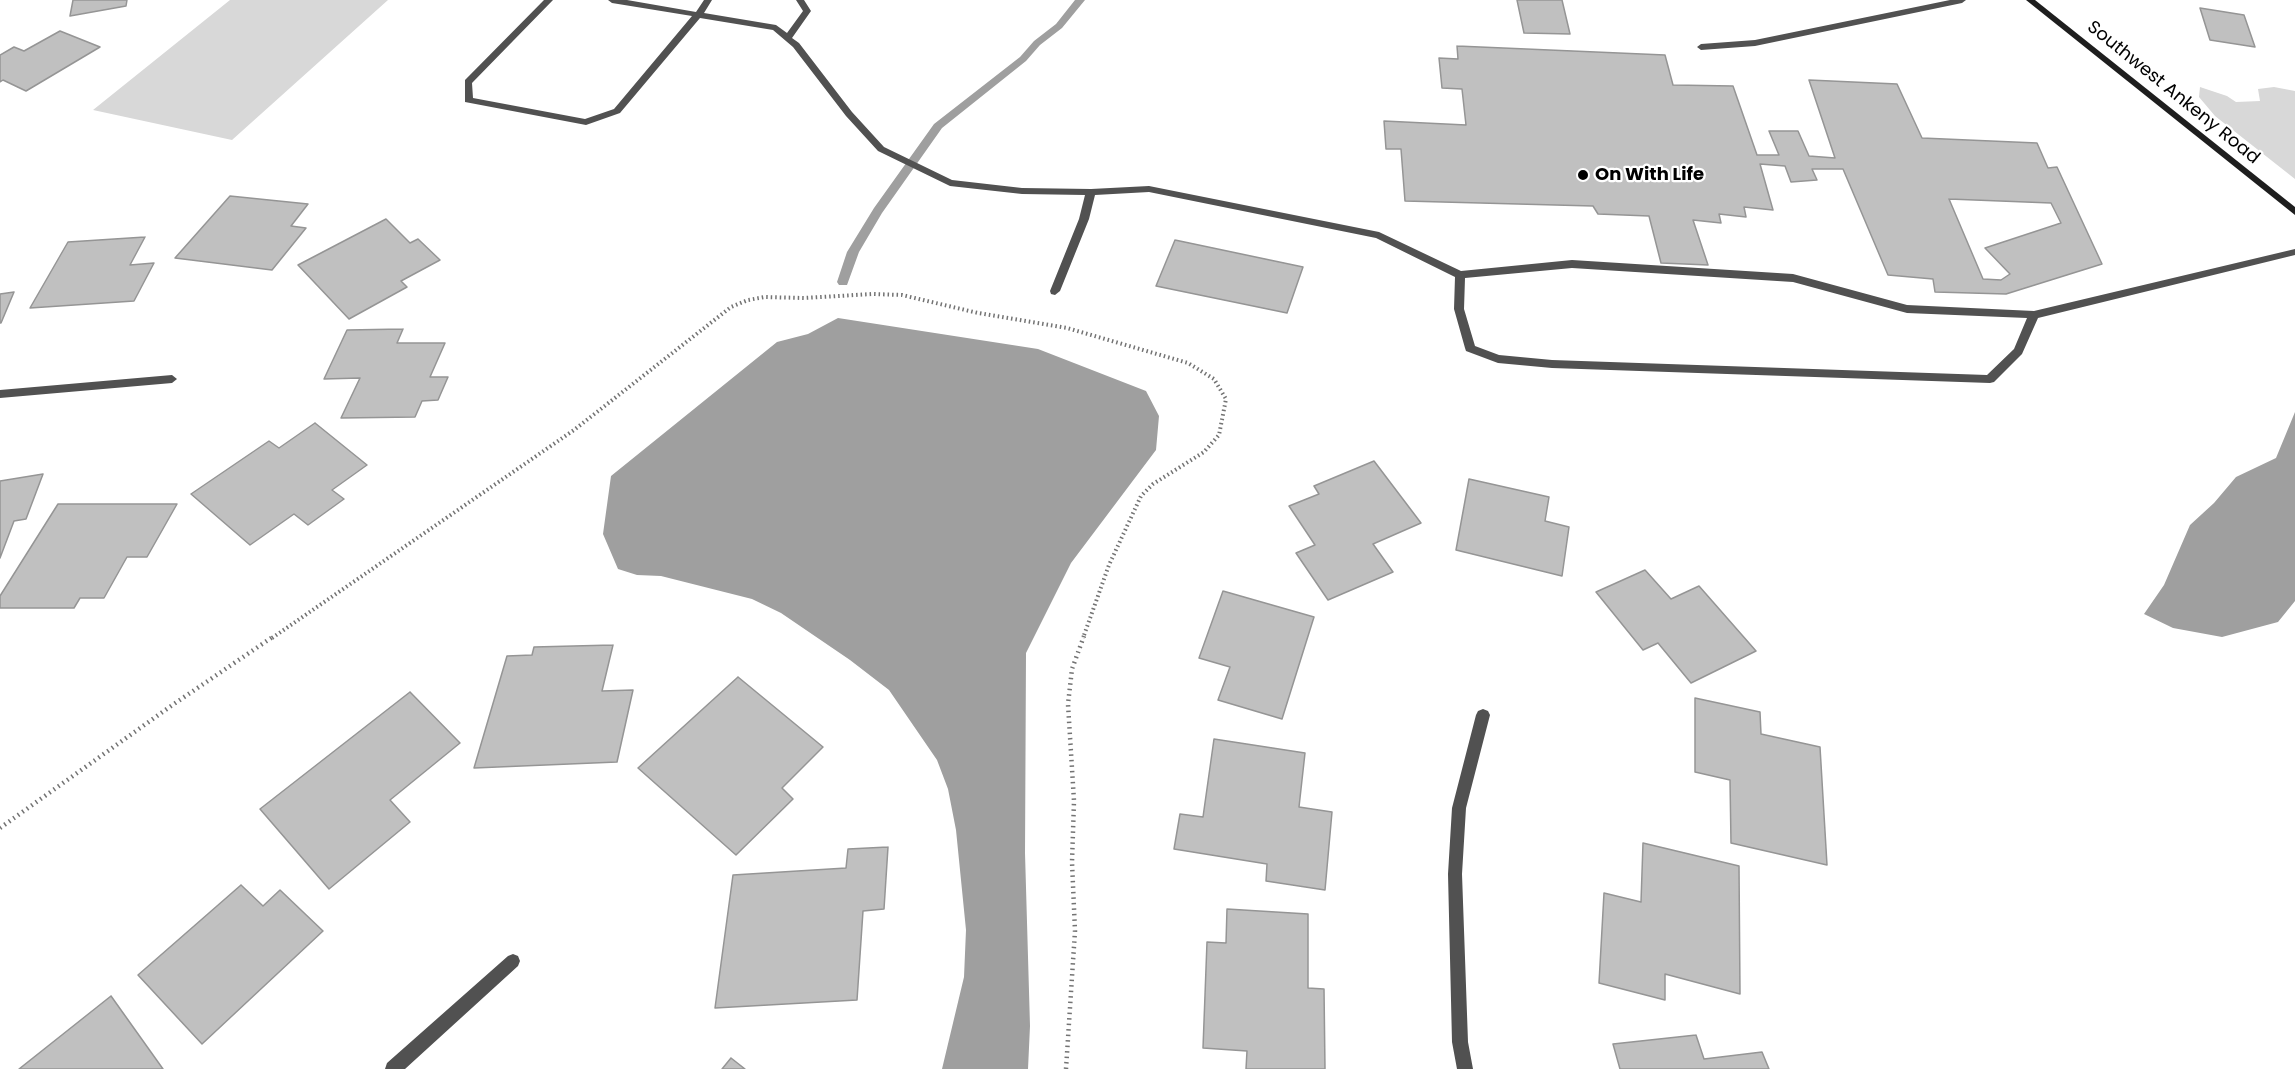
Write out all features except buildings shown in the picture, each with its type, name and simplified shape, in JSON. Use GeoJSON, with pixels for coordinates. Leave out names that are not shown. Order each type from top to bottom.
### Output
{"type":"FeatureCollection","features":[{"type":"Feature","properties":{"kind":"street"},"geometry":{"type":"LineString","coordinates":[[549,0],[468,82],[468,100],[586,122],[616,111],[698,15],[708,0]]}},
{"type":"Feature","properties":{"kind":"street"},"geometry":{"type":"LineString","coordinates":[[612,0],[776,28],[796,45],[849,114],[881,149],[950,183],[1022,191],[1091,192],[1149,189],[1378,235],[1461,275],[1572,264],[1793,278],[1907,309],[2034,315],[2295,252]]}},
{"type":"Feature","properties":{"kind":"street"},"geometry":{"type":"LineString","coordinates":[[787,39],[807,11],[800,0]]}},
{"type":"Feature","properties":{"kind":"street"},"geometry":{"type":"LineString","coordinates":[[1701,47],[1755,44],[1962,0]]}},
{"type":"Feature","properties":{"kind":"street","name":"Southwest Ankeny Road"},"geometry":{"type":"LineString","coordinates":[[2030,0],[2295,212]]}},
{"type":"Feature","properties":{"kind":"street"},"geometry":{"type":"LineString","coordinates":[[1055,291],[1084,219],[1091,192]]}},
{"type":"Feature","properties":{"kind":"street"},"geometry":{"type":"LineString","coordinates":[[1461,275],[1459,309],[1470,348],[1498,359],[1552,364],[1990,379],[2018,351],[2034,315]]}},
{"type":"Feature","properties":{"kind":"street"},"geometry":{"type":"LineString","coordinates":[[0,394],[172,379]]}},
{"type":"Feature","properties":{"kind":"street"},"geometry":{"type":"LineString","coordinates":[[1465,1069],[1458,1019],[1455,874],[1459,808],[1483,715]]}},
{"type":"Feature","properties":{"kind":"street"},"geometry":{"type":"LineString","coordinates":[[393,1069],[513,961]]}},
{"type":"Feature","properties":{"kind":"path"},"geometry":{"type":"LineString","coordinates":[[0,828],[171,706],[425,534],[574,429],[731,307],[748,300],[765,297],[902,295],[978,313],[1067,328],[1188,363],[1214,379],[1226,399],[1219,435],[1204,452],[1153,483],[1141,495],[1109,565],[1072,669],[1068,704],[1074,801],[1072,862],[1075,931],[1066,1069]]}},
{"type":"Feature","properties":{"kind":"shaded area"},"geometry":{"type":"Polygon","coordinates":[[[230,0],[388,0],[232,140],[93,110],[230,0]]]}},
{"type":"Feature","properties":{"kind":"shaded area"},"geometry":{"type":"Polygon","coordinates":[[[2200,87],[2227,96],[2236,102],[2260,101],[2258,89],[2274,87],[2295,91],[2295,179],[2215,116],[2199,97],[2200,87]]]}},
{"type":"Feature","properties":{"kind":"shaded area"},"geometry":{"type":"Polygon","coordinates":[[[838,318],[1038,349],[1146,391],[1159,416],[1156,450],[1071,563],[1026,653],[1025,853],[1030,1026],[1028,1069],[942,1069],[964,977],[966,930],[956,830],[948,789],[937,760],[889,690],[781,613],[752,599],[661,576],[637,575],[618,569],[603,534],[611,476],[777,342],[808,334],[838,318]]]}},
{"type":"Feature","properties":{"kind":"shaded area"},"geometry":{"type":"Polygon","coordinates":[[[2295,412],[2295,601],[2278,622],[2222,637],[2173,628],[2144,614],[2164,585],[2190,525],[2214,503],[2236,477],[2276,458],[2295,412]]]}},
{"type":"Feature","properties":{"kind":"waterway"},"geometry":{"type":"LineString","coordinates":[[843,282],[853,252],[878,211],[938,126],[1023,59],[1037,43],[1059,26],[1080,0]]}},
{"type":"Feature","properties":{"kind":"waterway"},"geometry":{"type":"LineString","coordinates":[[838,318],[839,311]]}},
{"type":"Feature","properties":{"kind":"place","name":"On With Life"},"geometry":{"type":"Point","coordinates":[1583,175]}}]}
